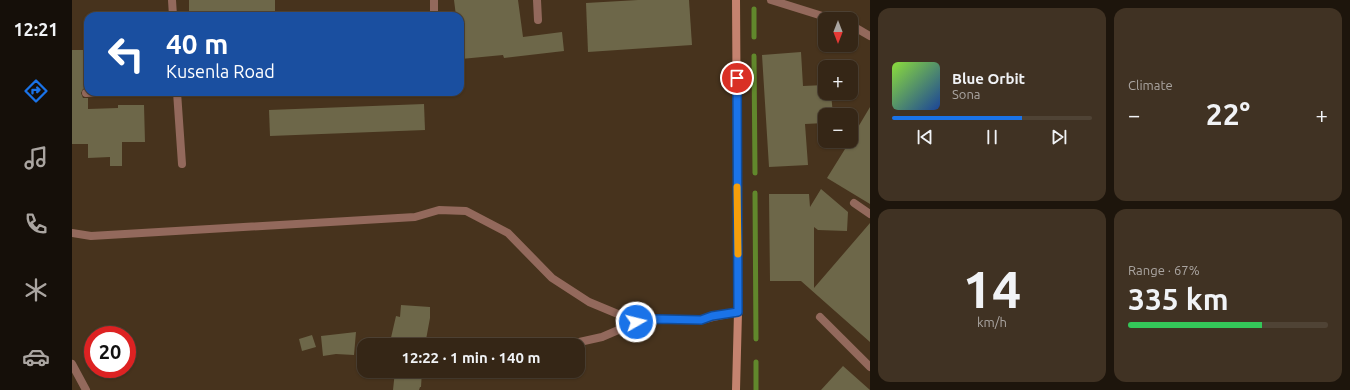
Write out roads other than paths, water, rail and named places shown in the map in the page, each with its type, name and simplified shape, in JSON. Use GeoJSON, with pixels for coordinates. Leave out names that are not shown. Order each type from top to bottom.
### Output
{"type":"FeatureCollection","features":[{"type":"Feature","properties":{"kind":"main road"},"geometry":{"type":"LineString","coordinates":[[736,0],[738,312],[736,390]]}},
{"type":"Feature","properties":{"kind":"street"},"geometry":{"type":"LineString","coordinates":[[172,0],[173,12]]}},
{"type":"Feature","properties":{"kind":"street"},"geometry":{"type":"LineString","coordinates":[[434,0],[434,12]]}},
{"type":"Feature","properties":{"kind":"street"},"geometry":{"type":"LineString","coordinates":[[537,0],[538,20]]}},
{"type":"Feature","properties":{"kind":"street"},"geometry":{"type":"LineString","coordinates":[[771,0],[818,15]]}},
{"type":"Feature","properties":{"kind":"street"},"geometry":{"type":"LineString","coordinates":[[858,29],[870,36]]}},
{"type":"Feature","properties":{"kind":"street"},"geometry":{"type":"LineString","coordinates":[[177,96],[182,164]]}},
{"type":"Feature","properties":{"kind":"street"},"geometry":{"type":"LineString","coordinates":[[854,203],[870,214]]}},
{"type":"Feature","properties":{"kind":"street"},"geometry":{"type":"LineString","coordinates":[[72,233],[99,236],[415,217],[439,210],[466,211],[508,233],[552,278],[589,302],[636,322]]}},
{"type":"Feature","properties":{"kind":"street"},"geometry":{"type":"LineString","coordinates":[[585,341],[602,337],[636,322],[657,319],[701,320],[712,316],[738,312]]}},
{"type":"Feature","properties":{"kind":"street"},"geometry":{"type":"LineString","coordinates":[[820,316],[870,367]]}},
{"type":"Feature","properties":{"kind":"street"},"geometry":{"type":"LineString","coordinates":[[72,364],[86,390]]}},
{"type":"Feature","properties":{"kind":"waterway"},"geometry":{"type":"LineString","coordinates":[[754,9],[754,37]]}},
{"type":"Feature","properties":{"kind":"waterway"},"geometry":{"type":"LineString","coordinates":[[754,56],[755,173]]}},
{"type":"Feature","properties":{"kind":"waterway"},"geometry":{"type":"LineString","coordinates":[[755,193],[756,339]]}},
{"type":"Feature","properties":{"kind":"waterway"},"geometry":{"type":"LineString","coordinates":[[756,362],[756,390]]}}]}
